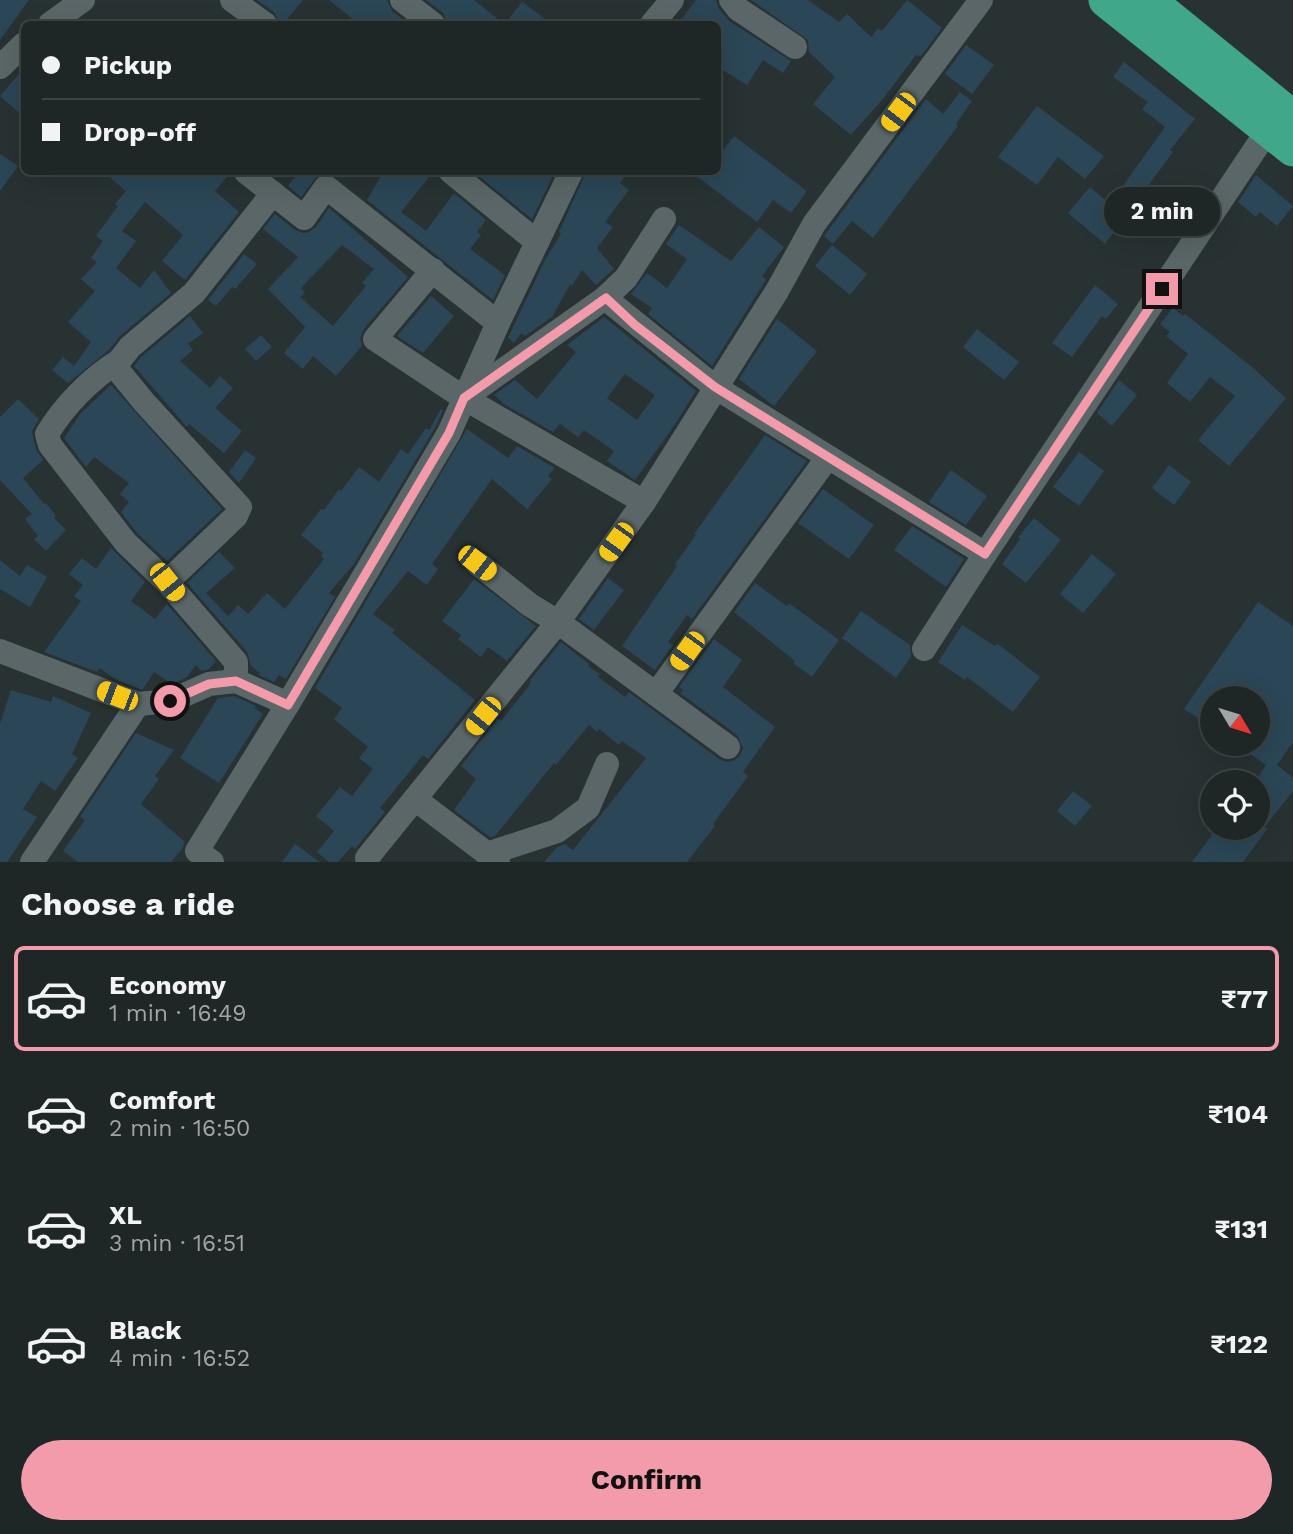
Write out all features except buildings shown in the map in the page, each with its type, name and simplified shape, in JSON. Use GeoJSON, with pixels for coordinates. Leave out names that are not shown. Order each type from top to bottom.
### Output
{"type":"FeatureCollection","features":[{"type":"Feature","properties":{"kind":"highway"},"geometry":{"type":"LineString","coordinates":[[1106,0],[1285,132]]}},
{"type":"Feature","properties":{"kind":"highway"},"geometry":{"type":"LineString","coordinates":[[1148,0],[1285,132]]}},
{"type":"Feature","properties":{"kind":"street"},"geometry":{"type":"LineString","coordinates":[[58,21],[83,0]]}},
{"type":"Feature","properties":{"kind":"street"},"geometry":{"type":"LineString","coordinates":[[232,0],[261,21]]}},
{"type":"Feature","properties":{"kind":"street"},"geometry":{"type":"LineString","coordinates":[[402,0],[429,21]]}},
{"type":"Feature","properties":{"kind":"street"},"geometry":{"type":"LineString","coordinates":[[654,21],[672,0]]}},
{"type":"Feature","properties":{"kind":"street"},"geometry":{"type":"LineString","coordinates":[[731,0],[738,9],[795,47]]}},
{"type":"Feature","properties":{"kind":"street"},"geometry":{"type":"LineString","coordinates":[[367,858],[558,622],[645,502],[777,292],[814,224],[981,0]]}},
{"type":"Feature","properties":{"kind":"street"},"geometry":{"type":"LineString","coordinates":[[0,67],[21,47]]}},
{"type":"Feature","properties":{"kind":"street"},"geometry":{"type":"LineString","coordinates":[[924,649],[985,554],[1285,132]]}},
{"type":"Feature","properties":{"kind":"street"},"geometry":{"type":"LineString","coordinates":[[455,175],[537,243]]}},
{"type":"Feature","properties":{"kind":"street"},"geometry":{"type":"LineString","coordinates":[[199,858],[449,433],[569,175]]}},
{"type":"Feature","properties":{"kind":"street"},"geometry":{"type":"LineString","coordinates":[[236,681],[236,662],[167,582],[126,543],[50,445],[47,433],[54,422],[94,380],[194,293],[262,180],[304,218],[326,187],[498,323]]}},
{"type":"Feature","properties":{"kind":"street"},"geometry":{"type":"LineString","coordinates":[[464,398],[606,298],[626,278],[664,219]]}},
{"type":"Feature","properties":{"kind":"street"},"geometry":{"type":"LineString","coordinates":[[433,270],[375,339],[464,398],[645,502]]}},
{"type":"Feature","properties":{"kind":"street"},"geometry":{"type":"LineString","coordinates":[[606,298],[635,325],[715,387],[985,554]]}},
{"type":"Feature","properties":{"kind":"street"},"geometry":{"type":"LineString","coordinates":[[119,361],[117,369],[137,394],[240,507],[236,516],[167,582]]}},
{"type":"Feature","properties":{"kind":"street"},"geometry":{"type":"LineString","coordinates":[[656,694],[828,457]]}},
{"type":"Feature","properties":{"kind":"street"},"geometry":{"type":"LineString","coordinates":[[477,563],[530,605],[558,622],[728,747]]}},
{"type":"Feature","properties":{"kind":"street"},"geometry":{"type":"LineString","coordinates":[[0,651],[138,704],[170,701],[209,684],[236,681],[288,705]]}},
{"type":"Feature","properties":{"kind":"street"},"geometry":{"type":"LineString","coordinates":[[32,862],[138,704]]}},
{"type":"Feature","properties":{"kind":"street"},"geometry":{"type":"LineString","coordinates":[[415,799],[492,858],[557,831],[588,808],[607,764]]}},
{"type":"Feature","properties":{"kind":"route"},"geometry":{"type":"LineString","coordinates":[[170,701],[209,684],[236,681],[288,705],[449,433],[464,398],[606,298],[635,325],[715,387],[985,554],[1162,289]]}}]}
